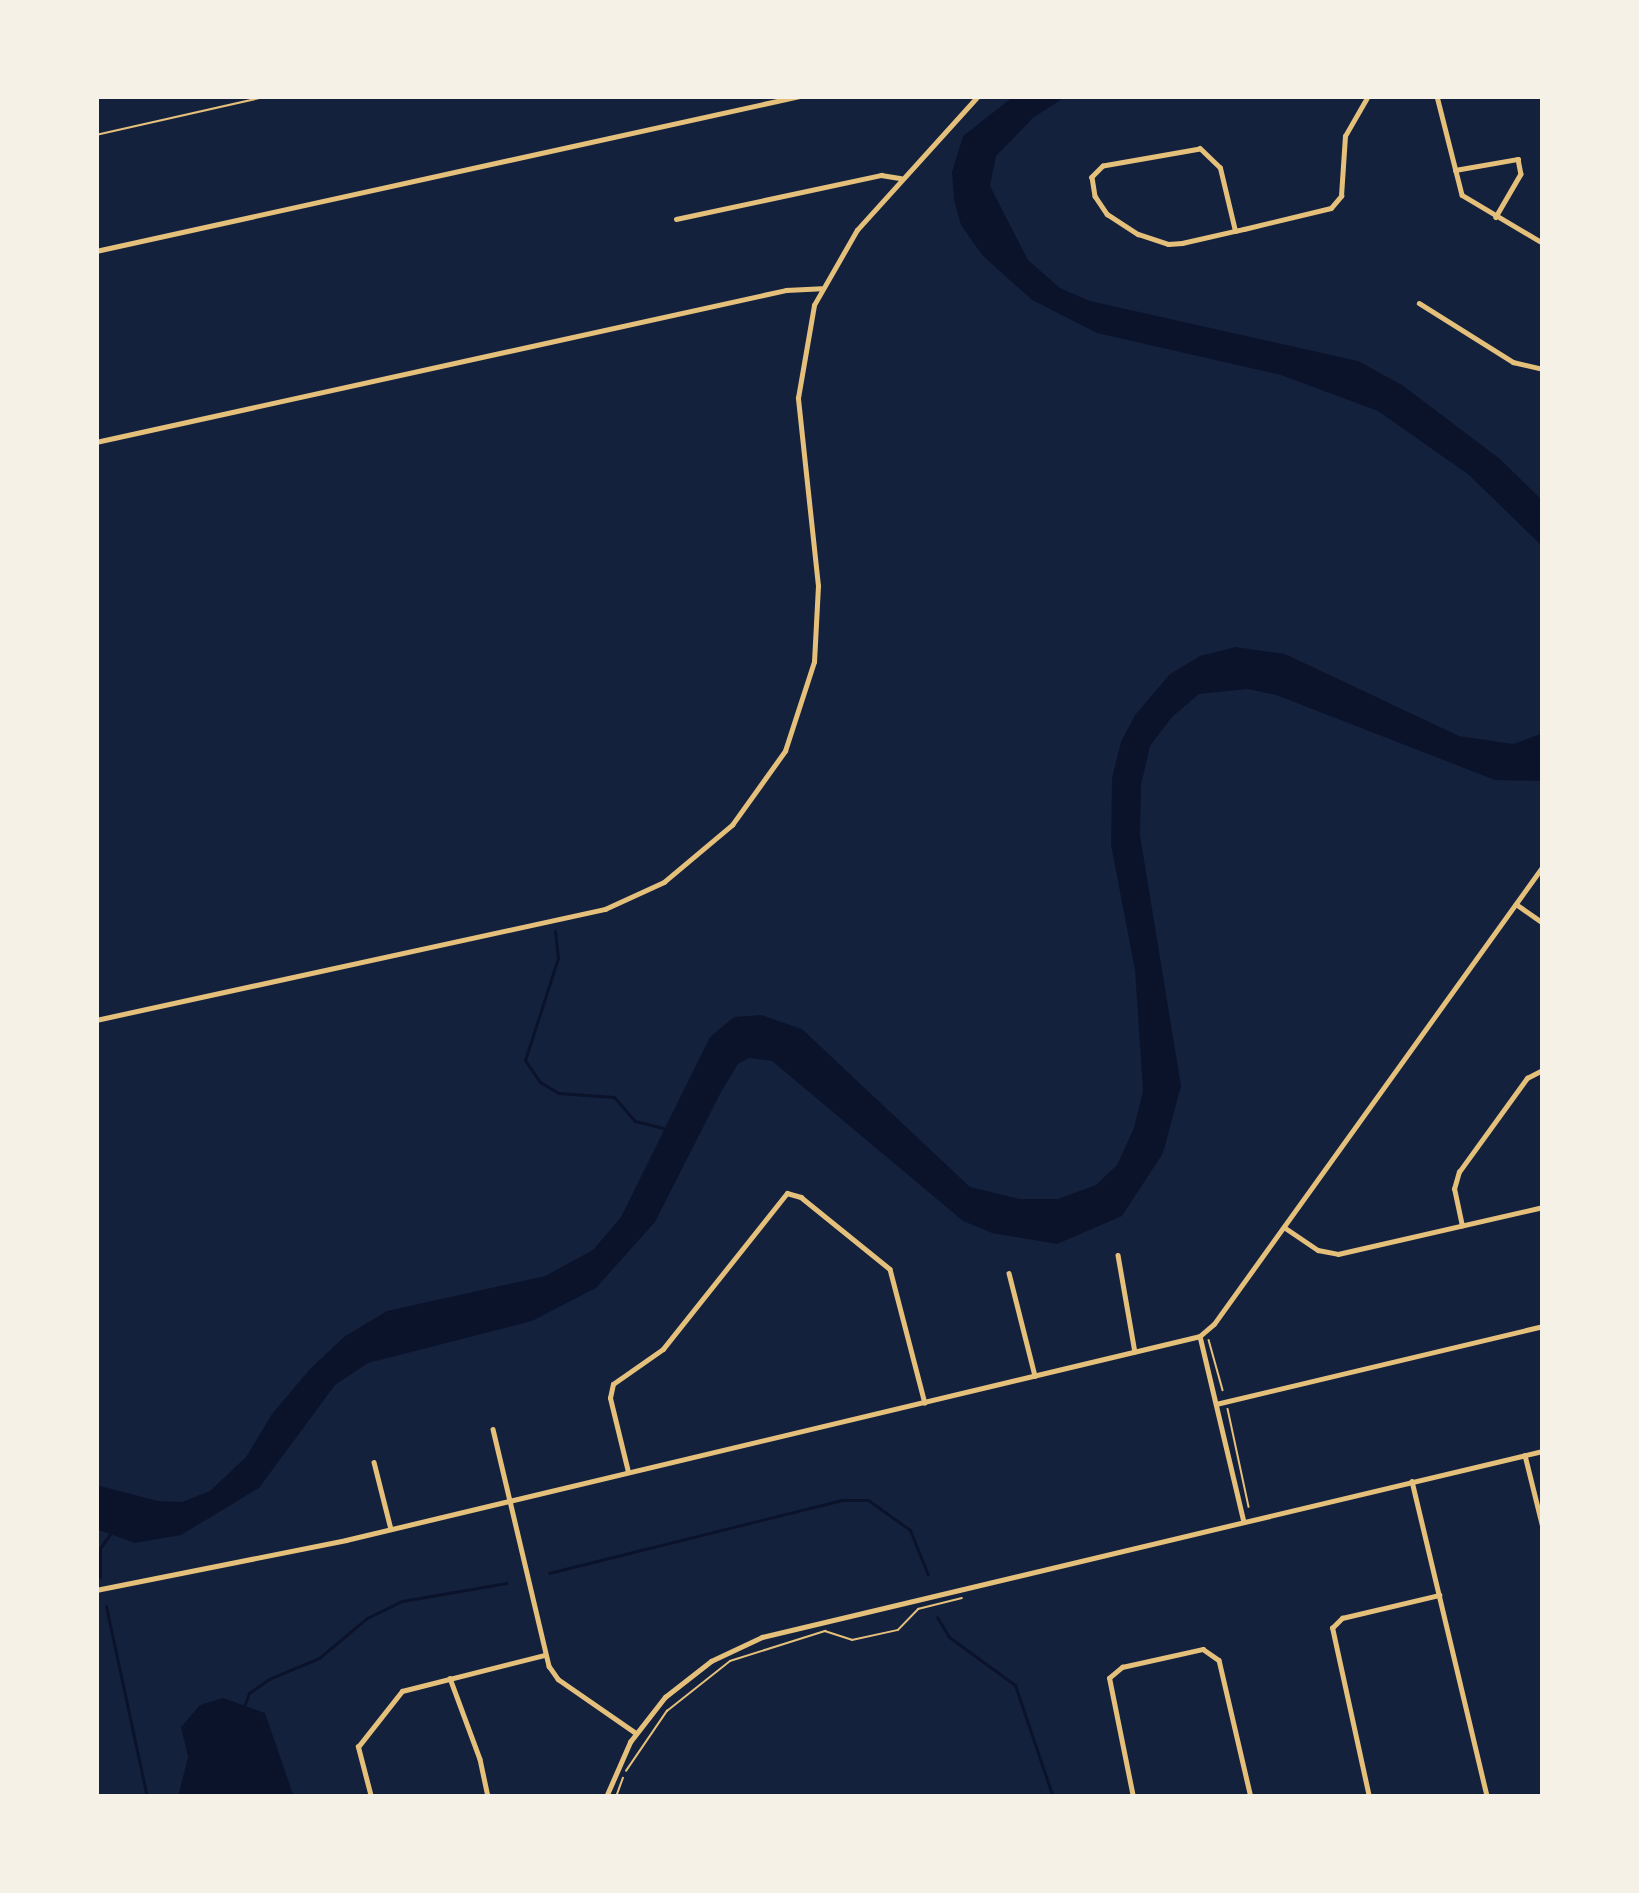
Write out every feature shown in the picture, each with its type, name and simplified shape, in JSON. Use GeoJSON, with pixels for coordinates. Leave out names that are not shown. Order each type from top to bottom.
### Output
{"type":"FeatureCollection","features":[{"type":"Feature","properties":{"kind":"street"},"geometry":{"type":"LineString","coordinates":[[96,251],[800,96]]}},
{"type":"Feature","properties":{"kind":"street"},"geometry":{"type":"LineString","coordinates":[[96,1020],[605,909],[664,882],[725,832],[777,766],[796,728],[813,669],[818,586],[798,398],[806,337],[821,288],[850,240],[978,96]]}},
{"type":"Feature","properties":{"kind":"street"},"geometry":{"type":"LineString","coordinates":[[1235,231],[1220,168],[1200,149],[1103,166],[1092,177],[1104,211],[1150,239],[1182,243],[1235,231],[1330,208],[1342,191],[1345,136],[1368,96]]}},
{"type":"Feature","properties":{"kind":"street"},"geometry":{"type":"LineString","coordinates":[[1437,96],[1462,195],[1543,243]]}},
{"type":"Feature","properties":{"kind":"street"},"geometry":{"type":"LineString","coordinates":[[1455,170],[1508,158],[1520,162],[1519,178],[1496,217]]}},
{"type":"Feature","properties":{"kind":"street"},"geometry":{"type":"LineString","coordinates":[[676,219],[884,174],[901,178]]}},
{"type":"Feature","properties":{"kind":"street"},"geometry":{"type":"LineString","coordinates":[[96,442],[778,292],[821,288]]}},
{"type":"Feature","properties":{"kind":"street"},"geometry":{"type":"LineString","coordinates":[[1420,303],[1513,362],[1543,369]]}},
{"type":"Feature","properties":{"kind":"street"},"geometry":{"type":"LineString","coordinates":[[96,1590],[391,1529],[1200,1336],[1543,866]]}},
{"type":"Feature","properties":{"kind":"street"},"geometry":{"type":"LineString","coordinates":[[1516,904],[1543,923]]}},
{"type":"Feature","properties":{"kind":"street"},"geometry":{"type":"LineString","coordinates":[[1462,1226],[1455,1193],[1457,1176],[1527,1078],[1543,1070]]}},
{"type":"Feature","properties":{"kind":"street"},"geometry":{"type":"LineString","coordinates":[[628,1472],[611,1402],[613,1384],[660,1352],[787,1193],[799,1196],[890,1269],[925,1403]]}},
{"type":"Feature","properties":{"kind":"street"},"geometry":{"type":"LineString","coordinates":[[1284,1227],[1332,1255],[1543,1207]]}},
{"type":"Feature","properties":{"kind":"street"},"geometry":{"type":"LineString","coordinates":[[1118,1255],[1135,1352]]}},
{"type":"Feature","properties":{"kind":"street"},"geometry":{"type":"LineString","coordinates":[[1010,1273],[1035,1376]]}},
{"type":"Feature","properties":{"kind":"street"},"geometry":{"type":"LineString","coordinates":[[1216,1404],[1543,1326]]}},
{"type":"Feature","properties":{"kind":"street"},"geometry":{"type":"LineString","coordinates":[[1200,1336],[1244,1522]]}},
{"type":"Feature","properties":{"kind":"street"},"geometry":{"type":"LineString","coordinates":[[493,1429],[545,1654],[558,1678],[636,1733]]}},
{"type":"Feature","properties":{"kind":"street"},"geometry":{"type":"LineString","coordinates":[[606,1797],[636,1733],[686,1678],[762,1636],[1543,1451]]}},
{"type":"Feature","properties":{"kind":"street"},"geometry":{"type":"LineString","coordinates":[[1526,1455],[1543,1528]]}},
{"type":"Feature","properties":{"kind":"street"},"geometry":{"type":"LineString","coordinates":[[374,1462],[391,1529]]}},
{"type":"Feature","properties":{"kind":"street"},"geometry":{"type":"LineString","coordinates":[[1412,1481],[1487,1797]]}},
{"type":"Feature","properties":{"kind":"street"},"geometry":{"type":"LineString","coordinates":[[1369,1797],[1331,1628],[1342,1618],[1439,1595]]}},
{"type":"Feature","properties":{"kind":"street"},"geometry":{"type":"LineString","coordinates":[[1133,1797],[1109,1678],[1118,1668],[1202,1649],[1219,1660],[1251,1797]]}},
{"type":"Feature","properties":{"kind":"street"},"geometry":{"type":"LineString","coordinates":[[371,1797],[359,1762],[362,1738],[402,1691],[545,1654]]}},
{"type":"Feature","properties":{"kind":"street"},"geometry":{"type":"LineString","coordinates":[[450,1678],[480,1759],[488,1797]]}},
{"type":"Feature","properties":{"kind":"path"},"geometry":{"type":"LineString","coordinates":[[96,135],[269,96]]}},
{"type":"Feature","properties":{"kind":"path"},"geometry":{"type":"LineString","coordinates":[[1211,1342],[1224,1393]]}},
{"type":"Feature","properties":{"kind":"path"},"geometry":{"type":"LineString","coordinates":[[1228,1410],[1249,1508]]}},
{"type":"Feature","properties":{"kind":"path"},"geometry":{"type":"LineString","coordinates":[[616,1797],[644,1739],[687,1690],[753,1651],[825,1631],[854,1640],[898,1630],[918,1609],[964,1597]]}},
{"type":"Feature","properties":{"kind":"water"},"geometry":{"type":"Polygon","coordinates":[[[1014,96],[1067,96],[1034,117],[996,156],[990,186],[1028,260],[1060,288],[1090,301],[1358,361],[1402,385],[1500,459],[1543,501],[1543,547],[1469,475],[1378,411],[1281,375],[1097,333],[1032,300],[982,255],[961,225],[954,200],[952,172],[963,136],[1014,96]]]}},
{"type":"Feature","properties":{"kind":"water"},"geometry":{"type":"Polygon","coordinates":[[[1236,647],[1285,654],[1459,736],[1513,744],[1543,733],[1543,781],[1495,780],[1276,695],[1248,689],[1199,694],[1172,717],[1150,746],[1141,785],[1140,835],[1181,1086],[1163,1153],[1122,1216],[1057,1244],[992,1233],[963,1221],[772,1061],[749,1058],[738,1064],[721,1092],[655,1222],[596,1288],[532,1321],[368,1363],[335,1385],[259,1488],[181,1535],[135,1543],[96,1529],[96,1485],[158,1501],[182,1502],[210,1491],[246,1457],[272,1414],[310,1369],[344,1337],[387,1311],[545,1276],[593,1250],[621,1217],[710,1037],[734,1017],[761,1015],[802,1029],[970,1187],[1020,1199],[1058,1199],[1096,1185],[1117,1165],[1134,1128],[1143,1091],[1135,970],[1111,845],[1112,778],[1121,742],[1135,715],[1170,674],[1200,656],[1236,647]]]}},
{"type":"Feature","properties":{"kind":"water"},"geometry":{"type":"Polygon","coordinates":[[[223,1698],[265,1713],[294,1797],[178,1797],[188,1757],[181,1727],[200,1705],[223,1698]]]}},
{"type":"Feature","properties":{"kind":"waterway"},"geometry":{"type":"LineString","coordinates":[[555,931],[558,958],[525,1060],[540,1082],[558,1093],[614,1097],[635,1121],[663,1128]]}},
{"type":"Feature","properties":{"kind":"waterway"},"geometry":{"type":"LineString","coordinates":[[549,1573],[841,1500],[868,1500],[910,1530],[928,1575]]}},
{"type":"Feature","properties":{"kind":"waterway"},"geometry":{"type":"LineString","coordinates":[[100,1577],[100,1548],[110,1534]]}},
{"type":"Feature","properties":{"kind":"waterway"},"geometry":{"type":"LineString","coordinates":[[245,1704],[249,1693],[269,1679],[319,1658],[367,1618],[402,1601],[506,1583]]}},
{"type":"Feature","properties":{"kind":"waterway"},"geometry":{"type":"LineString","coordinates":[[106,1606],[147,1797]]}},
{"type":"Feature","properties":{"kind":"waterway"},"geometry":{"type":"LineString","coordinates":[[937,1617],[949,1637],[1015,1685],[1053,1797]]}}]}
